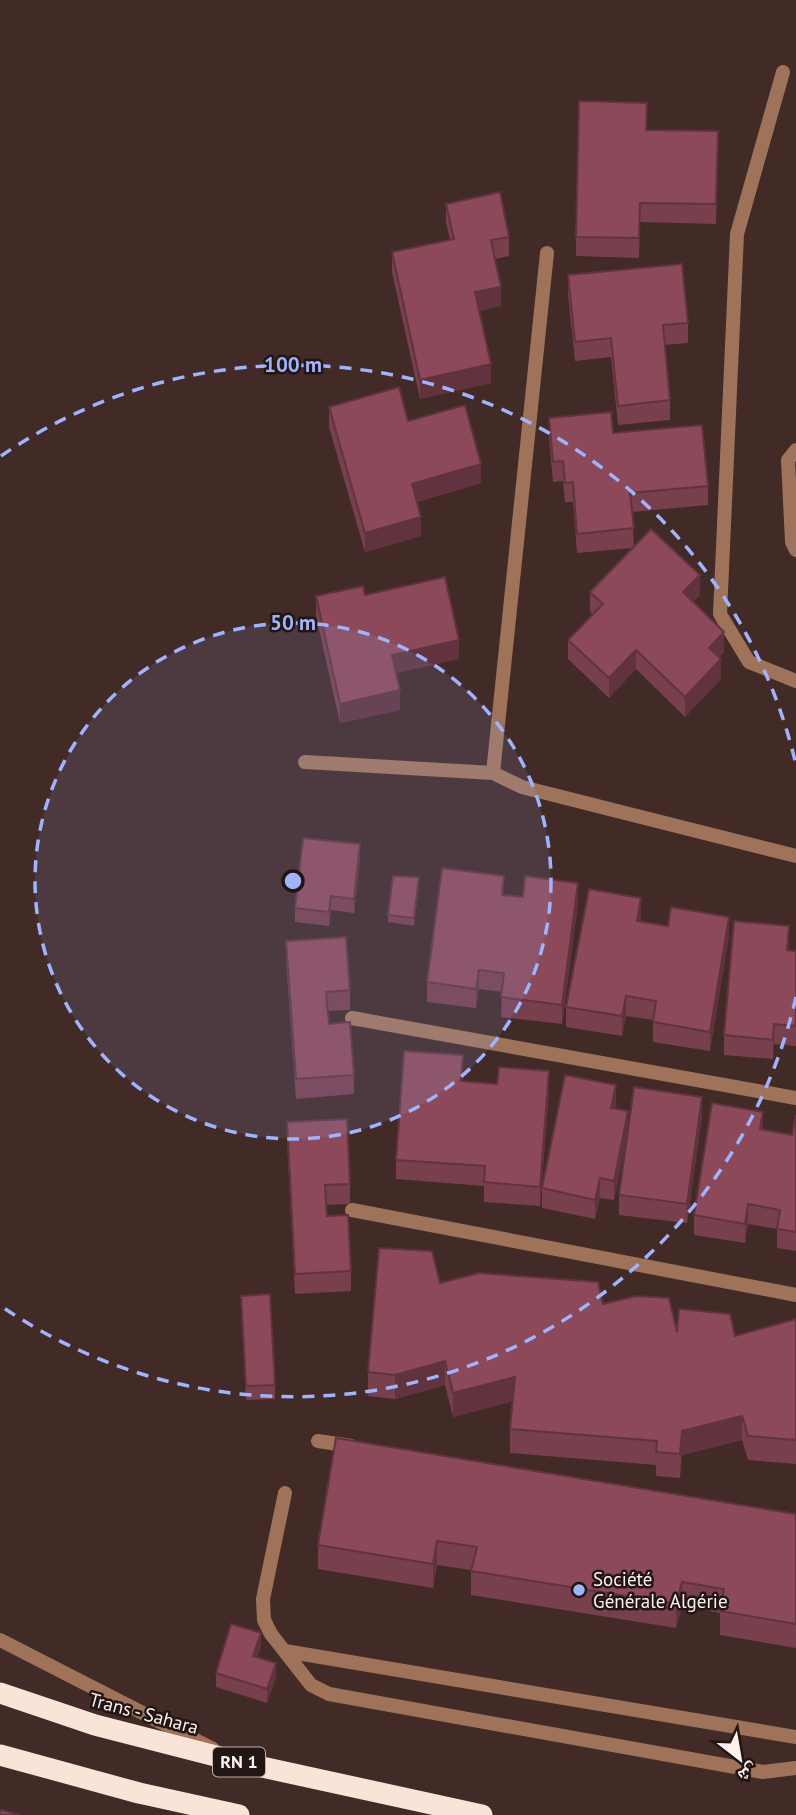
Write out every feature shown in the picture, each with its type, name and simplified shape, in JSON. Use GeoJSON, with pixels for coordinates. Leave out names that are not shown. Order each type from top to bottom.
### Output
{"type":"FeatureCollection","features":[{"type":"Feature","properties":{"kind":"highway","name":"Trans - Sahara"},"geometry":{"type":"LineString","coordinates":[[0,1693],[95,1725],[239,1762],[482,1815]]}},
{"type":"Feature","properties":{"kind":"highway"},"geometry":{"type":"LineString","coordinates":[[0,1755],[200,1810],[239,1815]]}},
{"type":"Feature","properties":{"kind":"street"},"geometry":{"type":"LineString","coordinates":[[783,72],[737,234],[720,614],[749,662],[796,681]]}},
{"type":"Feature","properties":{"kind":"street"},"geometry":{"type":"LineString","coordinates":[[493,773],[547,253]]}},
{"type":"Feature","properties":{"kind":"street"},"geometry":{"type":"LineString","coordinates":[[796,450],[788,460],[792,542],[796,550]]}},
{"type":"Feature","properties":{"kind":"street"},"geometry":{"type":"LineString","coordinates":[[305,762],[493,773],[522,787],[796,856]]}},
{"type":"Feature","properties":{"kind":"street"},"geometry":{"type":"LineString","coordinates":[[352,1018],[796,1098]]}},
{"type":"Feature","properties":{"kind":"street"},"geometry":{"type":"LineString","coordinates":[[352,1210],[796,1294]]}},
{"type":"Feature","properties":{"kind":"street"},"geometry":{"type":"LineString","coordinates":[[318,1441],[359,1448]]}},
{"type":"Feature","properties":{"kind":"street"},"geometry":{"type":"LineString","coordinates":[[285,1493],[264,1599],[264,1620],[271,1634],[311,1685],[329,1694],[763,1772],[796,1768]]}},
{"type":"Feature","properties":{"kind":"street"},"geometry":{"type":"LineString","coordinates":[[0,1640],[239,1762]]}},
{"type":"Feature","properties":{"kind":"street"},"geometry":{"type":"LineString","coordinates":[[285,1651],[796,1737]]}},
{"type":"Feature","properties":{"kind":"building"},"geometry":{"type":"Polygon","coordinates":[[[579,101],[647,103],[646,130],[718,131],[716,204],[640,203],[639,238],[576,237],[579,101]]]}},
{"type":"Feature","properties":{"kind":"building"},"geometry":{"type":"Polygon","coordinates":[[[500,192],[509,237],[491,240],[501,287],[475,292],[491,364],[420,380],[392,252],[454,239],[446,204],[500,192]]]}},
{"type":"Feature","properties":{"kind":"building"},"geometry":{"type":"Polygon","coordinates":[[[682,264],[688,323],[663,325],[670,400],[618,406],[611,338],[575,342],[568,275],[682,264]]]}},
{"type":"Feature","properties":{"kind":"building"},"geometry":{"type":"Polygon","coordinates":[[[399,387],[408,421],[465,405],[481,464],[412,484],[421,517],[365,533],[329,407],[399,387]]]}},
{"type":"Feature","properties":{"kind":"building"},"geometry":{"type":"Polygon","coordinates":[[[611,412],[613,433],[702,425],[708,486],[630,493],[634,528],[577,534],[573,482],[565,483],[563,461],[553,462],[549,418],[611,412]]]}},
{"type":"Feature","properties":{"kind":"building"},"geometry":{"type":"Polygon","coordinates":[[[651,529],[700,575],[683,592],[724,632],[709,648],[721,659],[685,697],[636,650],[609,678],[568,640],[603,604],[590,592],[651,529]]]}},
{"type":"Feature","properties":{"kind":"building"},"geometry":{"type":"Polygon","coordinates":[[[445,577],[459,640],[392,655],[400,690],[340,704],[316,596],[363,586],[365,595],[445,577]]]}},
{"type":"Feature","properties":{"kind":"building"},"geometry":{"type":"Polygon","coordinates":[[[303,838],[360,844],[354,899],[331,896],[329,912],[295,908],[303,838]]]}},
{"type":"Feature","properties":{"kind":"building"},"geometry":{"type":"Polygon","coordinates":[[[442,868],[504,876],[502,895],[523,897],[525,876],[578,883],[562,1005],[501,997],[504,973],[479,970],[476,989],[427,982],[442,868]]]}},
{"type":"Feature","properties":{"kind":"building"},"geometry":{"type":"Polygon","coordinates":[[[393,876],[419,877],[414,918],[388,915],[393,876]]]}},
{"type":"Feature","properties":{"kind":"building"},"geometry":{"type":"Polygon","coordinates":[[[589,889],[641,898],[637,921],[668,926],[671,907],[729,917],[710,1032],[653,1022],[656,1001],[626,996],[622,1016],[566,1007],[589,889]]]}},
{"type":"Feature","properties":{"kind":"building"},"geometry":{"type":"Polygon","coordinates":[[[734,921],[789,926],[787,950],[796,951],[796,1026],[774,1024],[773,1040],[724,1035],[734,921]]]}},
{"type":"Feature","properties":{"kind":"building"},"geometry":{"type":"Polygon","coordinates":[[[346,937],[350,990],[326,992],[329,1024],[350,1022],[354,1075],[296,1079],[286,941],[346,937]]]}},
{"type":"Feature","properties":{"kind":"building"},"geometry":{"type":"Polygon","coordinates":[[[404,1051],[463,1055],[461,1081],[497,1084],[499,1067],[549,1071],[540,1187],[484,1182],[485,1166],[396,1160],[404,1051]]]}},
{"type":"Feature","properties":{"kind":"building"},"geometry":{"type":"Polygon","coordinates":[[[565,1075],[616,1085],[611,1108],[628,1111],[614,1181],[600,1178],[595,1200],[542,1188],[565,1075]]]}},
{"type":"Feature","properties":{"kind":"building"},"geometry":{"type":"Polygon","coordinates":[[[634,1087],[702,1097],[687,1204],[619,1195],[634,1087]]]}},
{"type":"Feature","properties":{"kind":"building"},"geometry":{"type":"Polygon","coordinates":[[[712,1103],[763,1112],[760,1129],[792,1135],[796,1115],[796,1232],[777,1229],[780,1210],[748,1204],[745,1224],[694,1215],[712,1103]]]}},
{"type":"Feature","properties":{"kind":"building"},"geometry":{"type":"Polygon","coordinates":[[[347,1119],[350,1184],[325,1185],[327,1216],[348,1215],[351,1271],[295,1274],[287,1122],[347,1119]]]}},
{"type":"Feature","properties":{"kind":"building"},"geometry":{"type":"Polygon","coordinates":[[[379,1248],[432,1251],[440,1283],[479,1273],[598,1282],[603,1304],[636,1296],[669,1298],[677,1332],[679,1309],[730,1314],[735,1336],[796,1319],[796,1440],[748,1436],[742,1416],[682,1431],[680,1454],[656,1452],[657,1441],[510,1429],[515,1377],[453,1393],[445,1361],[395,1375],[368,1372],[379,1248]]]}},
{"type":"Feature","properties":{"kind":"building"},"geometry":{"type":"Polygon","coordinates":[[[270,1294],[275,1385],[246,1386],[241,1296],[270,1294]]]}},
{"type":"Feature","properties":{"kind":"building"},"geometry":{"type":"Polygon","coordinates":[[[336,1438],[796,1514],[796,1624],[720,1611],[724,1589],[682,1582],[676,1604],[471,1571],[477,1547],[437,1541],[433,1564],[318,1545],[336,1438]]]}},
{"type":"Feature","properties":{"kind":"building"},"geometry":{"type":"Polygon","coordinates":[[[231,1624],[261,1633],[253,1656],[276,1663],[267,1689],[216,1673],[231,1624]]]}},
{"type":"Feature","properties":{"kind":"building"},"geometry":{"type":"Polygon","coordinates":[[[0,1810],[20,1815],[0,1815],[0,1810]]]}},
{"type":"Feature","properties":{"kind":"place","name":"Société Générale Algérie"},"geometry":{"type":"Point","coordinates":[579,1590]}}]}
